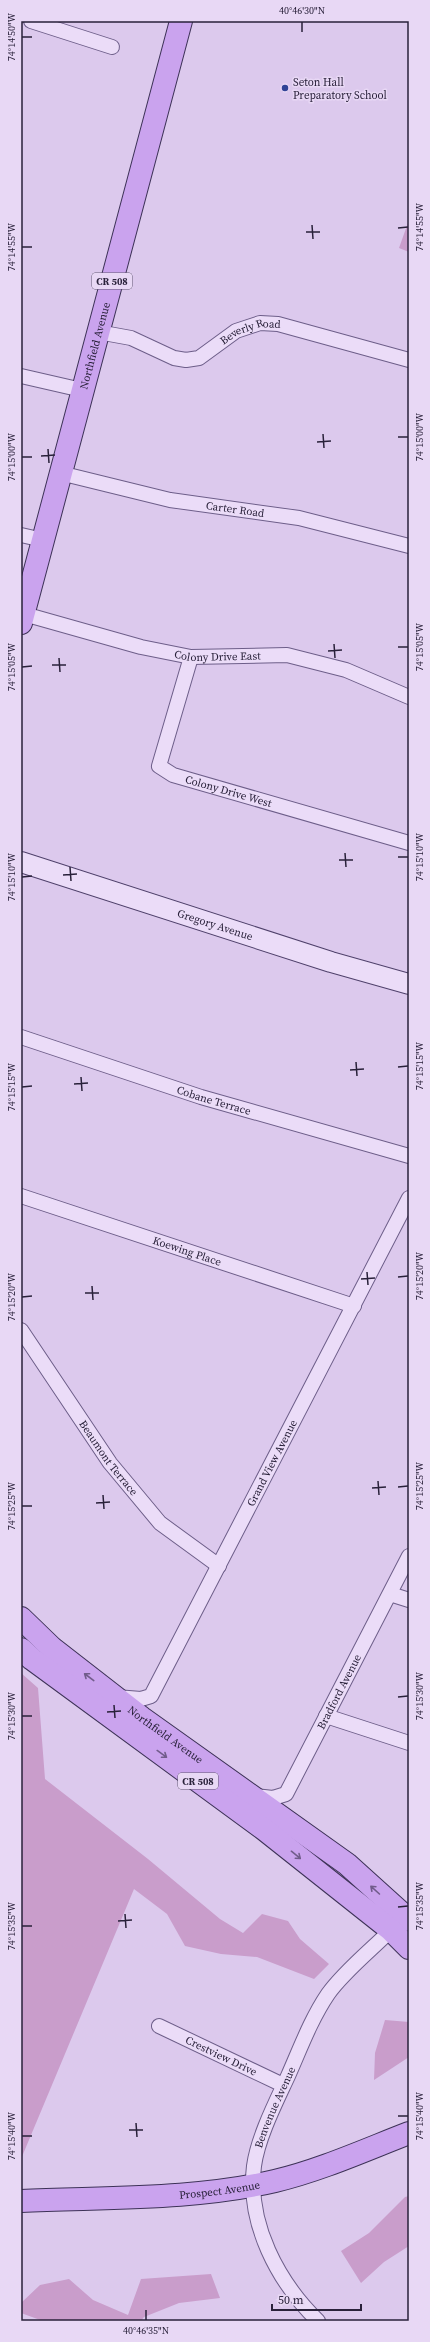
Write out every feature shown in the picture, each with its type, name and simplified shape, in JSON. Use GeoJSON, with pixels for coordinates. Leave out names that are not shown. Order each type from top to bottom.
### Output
{"type":"FeatureCollection","features":[{"type":"Feature","properties":{"kind":"main road","name":"Northfield Avenue"},"geometry":{"type":"LineString","coordinates":[[22,618],[181,21]]}},
{"type":"Feature","properties":{"kind":"main road","name":"Gregory Avenue"},"geometry":{"type":"LineString","coordinates":[[21,862],[331,962],[409,984]]}},
{"type":"Feature","properties":{"kind":"main road","name":"Northfield Avenue"},"geometry":{"type":"LineString","coordinates":[[21,1618],[52,1648],[116,1698],[136,1724],[270,1822],[401,1922],[409,1948]]}},
{"type":"Feature","properties":{"kind":"main road","name":"Northfield Avenue"},"geometry":{"type":"LineString","coordinates":[[21,1649],[32,1659],[250,1796],[270,1822]]}},
{"type":"Feature","properties":{"kind":"main road","name":"Prospect Avenue"},"geometry":{"type":"LineString","coordinates":[[21,2201],[198,2193],[254,2185],[306,2173],[409,2133]]}},
{"type":"Feature","properties":{"kind":"street"},"geometry":{"type":"LineString","coordinates":[[31,21],[112,47]]}},
{"type":"Feature","properties":{"kind":"street","name":"Beverly Road"},"geometry":{"type":"LineString","coordinates":[[98,332],[131,338],[174,358],[186,360],[199,358],[236,331],[260,323],[278,324],[409,360]]}},
{"type":"Feature","properties":{"kind":"street"},"geometry":{"type":"LineString","coordinates":[[21,376],[82,390]]}},
{"type":"Feature","properties":{"kind":"street","name":"Carter Road"},"geometry":{"type":"LineString","coordinates":[[60,473],[170,500],[299,518],[409,546]]}},
{"type":"Feature","properties":{"kind":"street"},"geometry":{"type":"LineString","coordinates":[[21,535],[43,540]]}},
{"type":"Feature","properties":{"kind":"street","name":"Colony Drive East"},"geometry":{"type":"LineString","coordinates":[[22,618],[142,647],[191,657],[287,655],[346,670],[409,697]]}},
{"type":"Feature","properties":{"kind":"street","name":"Colony Drive West"},"geometry":{"type":"LineString","coordinates":[[191,657],[159,766],[173,775],[409,843]]}},
{"type":"Feature","properties":{"kind":"street","name":"Cobane Terrace"},"geometry":{"type":"LineString","coordinates":[[21,1037],[201,1097],[409,1156]]}},
{"type":"Feature","properties":{"kind":"street","name":"Koewing Place"},"geometry":{"type":"LineString","coordinates":[[21,1196],[354,1306]]}},
{"type":"Feature","properties":{"kind":"street","name":"Grand View Avenue"},"geometry":{"type":"LineString","coordinates":[[116,1698],[141,1699],[151,1696],[409,1198]]}},
{"type":"Feature","properties":{"kind":"street","name":"Beaumont Terrace"},"geometry":{"type":"LineString","coordinates":[[21,1330],[110,1463],[160,1523],[219,1566]]}},
{"type":"Feature","properties":{"kind":"street","name":"Bradford Avenue"},"geometry":{"type":"LineString","coordinates":[[250,1796],[273,1798],[286,1794],[409,1556]]}},
{"type":"Feature","properties":{"kind":"street"},"geometry":{"type":"LineString","coordinates":[[390,1594],[409,1600]]}},
{"type":"Feature","properties":{"kind":"street"},"geometry":{"type":"LineString","coordinates":[[326,1716],[409,1743]]}},
{"type":"Feature","properties":{"kind":"street","name":"Benvenue Avenue"},"geometry":{"type":"LineString","coordinates":[[316,2321],[285,2283],[273,2261],[258,2220],[254,2185],[254,2166],[283,2085],[329,1993],[401,1922]]}},
{"type":"Feature","properties":{"kind":"street","name":"Crestview Drive"},"geometry":{"type":"LineString","coordinates":[[159,2026],[283,2085]]}},
{"type":"Feature","properties":{"kind":"shaded area"},"geometry":{"type":"Polygon","coordinates":[[[409,220],[409,252],[399,248],[409,220]]]}},
{"type":"Feature","properties":{"kind":"shaded area"},"geometry":{"type":"Polygon","coordinates":[[[21,1673],[38,1688],[45,1779],[148,1859],[220,1919],[243,1933],[262,1914],[288,1921],[300,1939],[329,1964],[314,1979],[257,1957],[221,1954],[185,1946],[167,1914],[134,1889],[21,2159],[21,1673]]]}},
{"type":"Feature","properties":{"kind":"shaded area"},"geometry":{"type":"Polygon","coordinates":[[[385,2020],[409,2022],[409,2057],[374,2080],[375,2053],[385,2020]]]}},
{"type":"Feature","properties":{"kind":"shaded area"},"geometry":{"type":"Polygon","coordinates":[[[409,2196],[409,2246],[384,2262],[361,2283],[341,2251],[369,2233],[405,2197],[409,2196]]]}},
{"type":"Feature","properties":{"kind":"shaded area"},"geometry":{"type":"Polygon","coordinates":[[[211,2274],[220,2298],[179,2303],[144,2317],[141,2321],[43,2321],[21,2313],[21,2303],[40,2285],[69,2279],[93,2300],[128,2315],[141,2279],[211,2274]]]}},
{"type":"Feature","properties":{"kind":"place","name":"Seton Hall Preparatory School"},"geometry":{"type":"Point","coordinates":[285,88]}}]}
